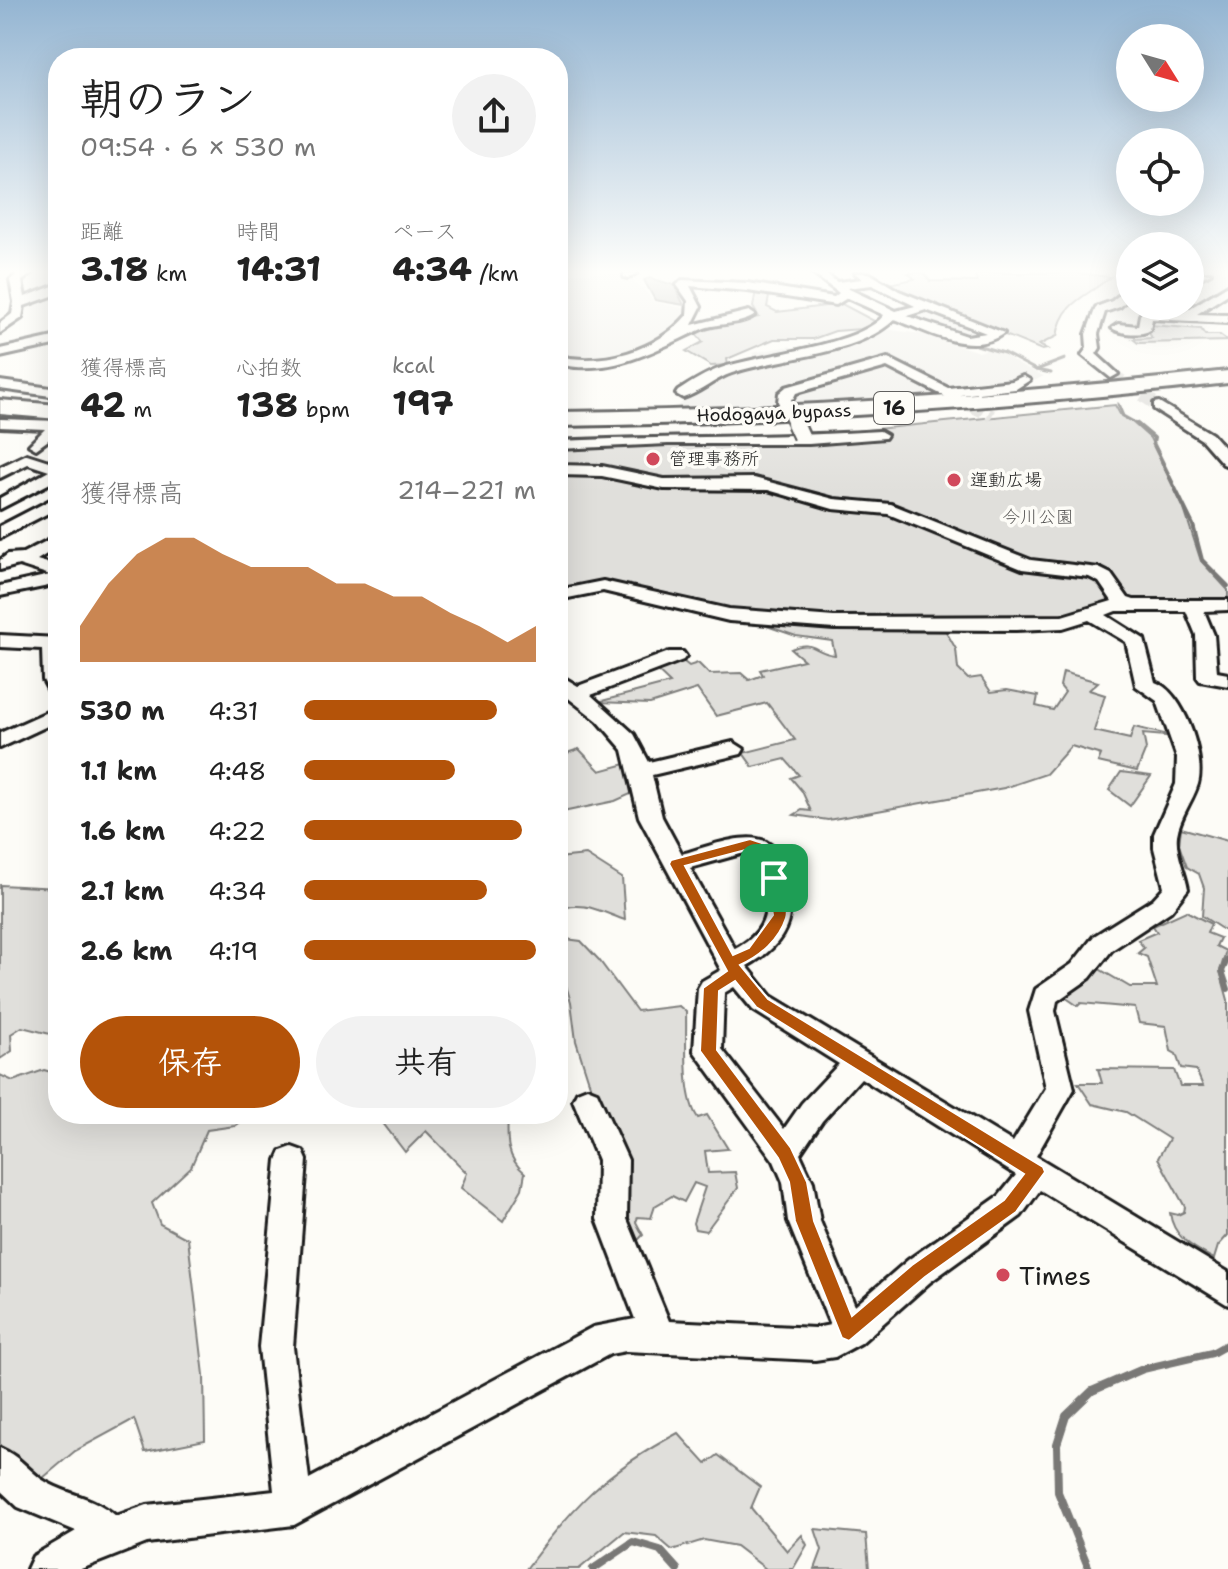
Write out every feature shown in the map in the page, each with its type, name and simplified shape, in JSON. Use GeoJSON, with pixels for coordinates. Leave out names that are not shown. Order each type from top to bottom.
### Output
{"type":"FeatureCollection","features":[{"type":"Feature","properties":{"kind":"highway","name":"Hodogaya bypass"},"geometry":{"type":"LineString","coordinates":[[568,419],[704,417],[922,406],[1228,377]]}},
{"type":"Feature","properties":{"kind":"highway","name":"Hodogaya bypass"},"geometry":{"type":"LineString","coordinates":[[568,428],[710,426],[897,417],[1228,387]]}},
{"type":"Feature","properties":{"kind":"highway"},"geometry":{"type":"LineString","coordinates":[[0,398],[48,401]]}},
{"type":"Feature","properties":{"kind":"highway"},"geometry":{"type":"LineString","coordinates":[[0,407],[48,411]]}},
{"type":"Feature","properties":{"kind":"street"},"geometry":{"type":"LineString","coordinates":[[0,353],[21,346]]}},
{"type":"Feature","properties":{"kind":"street"},"geometry":{"type":"LineString","coordinates":[[630,356],[651,346]]}},
{"type":"Feature","properties":{"kind":"street"},"geometry":{"type":"LineString","coordinates":[[568,362],[586,365],[659,346]]}},
{"type":"Feature","properties":{"kind":"street"},"geometry":{"type":"LineString","coordinates":[[683,394],[727,370],[828,346]]}},
{"type":"Feature","properties":{"kind":"street"},"geometry":{"type":"LineString","coordinates":[[1094,346],[1089,355],[1111,374]]}},
{"type":"Feature","properties":{"kind":"street"},"geometry":{"type":"LineString","coordinates":[[802,438],[785,402],[786,393],[888,362],[910,376],[952,394],[1016,385],[1023,380]]}},
{"type":"Feature","properties":{"kind":"street"},"geometry":{"type":"LineString","coordinates":[[0,385],[48,392]]}},
{"type":"Feature","properties":{"kind":"street"},"geometry":{"type":"LineString","coordinates":[[1159,406],[1207,437],[1228,461]]}},
{"type":"Feature","properties":{"kind":"street"},"geometry":{"type":"LineString","coordinates":[[0,423],[48,425]]}},
{"type":"Feature","properties":{"kind":"street"},"geometry":{"type":"LineString","coordinates":[[36,445],[48,435]]}},
{"type":"Feature","properties":{"kind":"street"},"geometry":{"type":"LineString","coordinates":[[568,445],[880,435]]}},
{"type":"Feature","properties":{"kind":"street"},"geometry":{"type":"LineString","coordinates":[[0,473],[27,459],[48,467]]}},
{"type":"Feature","properties":{"kind":"street"},"geometry":{"type":"LineString","coordinates":[[568,470],[602,471],[664,484],[754,483],[833,504],[891,509],[1028,565],[1093,572],[1105,578],[1122,602],[1129,605]]}},
{"type":"Feature","properties":{"kind":"street"},"geometry":{"type":"LineString","coordinates":[[0,504],[48,477]]}},
{"type":"Feature","properties":{"kind":"street"},"geometry":{"type":"LineString","coordinates":[[0,533],[48,507]]}},
{"type":"Feature","properties":{"kind":"street"},"geometry":{"type":"LineString","coordinates":[[0,565],[20,560],[48,545]]}},
{"type":"Feature","properties":{"kind":"street"},"geometry":{"type":"LineString","coordinates":[[0,553],[48,569]]}},
{"type":"Feature","properties":{"kind":"street"},"geometry":{"type":"LineString","coordinates":[[0,591],[48,581]]}},
{"type":"Feature","properties":{"kind":"street"},"geometry":{"type":"LineString","coordinates":[[568,593],[603,586],[729,615],[834,623],[1047,623],[1063,622],[1129,605],[1228,605]]}},
{"type":"Feature","properties":{"kind":"street"},"geometry":{"type":"LineString","coordinates":[[1192,604],[1205,635],[1207,677],[1228,680]]}},
{"type":"Feature","properties":{"kind":"street"},"geometry":{"type":"LineString","coordinates":[[46,1569],[80,1548],[147,1524],[294,1507],[605,1339],[626,1335],[815,1344],[835,1341],[919,1271],[1010,1206],[1060,1089],[1042,1011],[1045,996],[1081,971],[1103,943],[1162,905],[1176,889],[1166,835],[1190,775],[1187,752],[1168,703],[1159,690],[1146,686],[1135,639],[1090,613]]}},
{"type":"Feature","properties":{"kind":"street"},"geometry":{"type":"LineString","coordinates":[[0,641],[48,643]]}},
{"type":"Feature","properties":{"kind":"street"},"geometry":{"type":"LineString","coordinates":[[568,687],[676,656]]}},
{"type":"Feature","properties":{"kind":"street"},"geometry":{"type":"LineString","coordinates":[[568,688],[630,742],[640,771],[646,809],[733,968],[750,991],[776,1013],[1228,1290]]}},
{"type":"Feature","properties":{"kind":"street"},"geometry":{"type":"LineString","coordinates":[[0,716],[19,731]]}},
{"type":"Feature","properties":{"kind":"street"},"geometry":{"type":"LineString","coordinates":[[0,741],[48,718]]}},
{"type":"Feature","properties":{"kind":"street"},"geometry":{"type":"LineString","coordinates":[[640,771],[733,749]]}},
{"type":"Feature","properties":{"kind":"street"},"geometry":{"type":"LineString","coordinates":[[676,864],[750,844],[762,849],[774,878],[781,915],[754,952],[711,988],[708,1051],[785,1153],[798,1182],[804,1221],[849,1332]]}},
{"type":"Feature","properties":{"kind":"street"},"geometry":{"type":"LineString","coordinates":[[785,1153],[812,1112],[858,1062]]}},
{"type":"Feature","properties":{"kind":"street"},"geometry":{"type":"LineString","coordinates":[[587,1100],[613,1160],[612,1219],[658,1336]]}},
{"type":"Feature","properties":{"kind":"street"},"geometry":{"type":"LineString","coordinates":[[292,1160],[276,1347],[294,1507]]}},
{"type":"Feature","properties":{"kind":"street"},"geometry":{"type":"LineString","coordinates":[[0,1466],[31,1494],[88,1516],[111,1537]]}},
{"type":"Feature","properties":{"kind":"shaded area"},"geometry":{"type":"Polygon","coordinates":[[[568,346],[642,346],[606,361],[568,359],[568,346]]]}},
{"type":"Feature","properties":{"kind":"shaded area"},"geometry":{"type":"Polygon","coordinates":[[[790,346],[803,356],[832,346],[961,346],[979,352],[988,349],[1001,353],[1044,376],[1028,384],[951,395],[950,398],[833,400],[674,409],[706,383],[759,361],[752,353],[790,346]]]}},
{"type":"Feature","properties":{"kind":"green space"},"geometry":{"type":"Polygon","coordinates":[[[695,346],[757,346],[727,359],[728,365],[711,366],[686,351],[695,346]]]}},
{"type":"Feature","properties":{"kind":"green space","name":"今川公園"},"geometry":{"type":"Polygon","coordinates":[[[1115,405],[1121,416],[1150,438],[1183,506],[1201,561],[1228,590],[1228,604],[1122,602],[1061,621],[829,619],[727,611],[611,584],[568,590],[568,448],[809,442],[806,436],[1115,405]]]}},
{"type":"Feature","properties":{"kind":"green space"},"geometry":{"type":"Polygon","coordinates":[[[755,622],[944,628],[956,649],[958,669],[968,679],[981,677],[991,692],[1007,690],[1038,696],[1036,706],[1053,710],[1065,692],[1060,686],[1063,672],[1098,682],[1089,690],[1105,695],[1094,731],[1130,739],[1134,727],[1177,737],[1143,734],[1146,749],[1137,771],[1098,762],[1101,755],[1071,746],[1046,774],[1004,788],[828,820],[794,815],[802,810],[811,811],[802,791],[791,778],[799,775],[785,759],[753,767],[743,753],[795,740],[767,703],[716,716],[697,689],[650,704],[598,702],[670,683],[653,667],[679,658],[689,666],[698,663],[709,674],[741,673],[749,680],[763,675],[760,670],[804,660],[791,649],[799,646],[809,646],[835,655],[832,641],[796,636],[755,622]]]}},
{"type":"Feature","properties":{"kind":"green space"},"geometry":{"type":"Polygon","coordinates":[[[579,749],[600,771],[629,763],[633,793],[615,801],[568,811],[568,753],[579,749]]]}},
{"type":"Feature","properties":{"kind":"green space"},"geometry":{"type":"Polygon","coordinates":[[[1121,772],[1151,776],[1130,806],[1109,790],[1121,772]]]}},
{"type":"Feature","properties":{"kind":"green space"},"geometry":{"type":"Polygon","coordinates":[[[1181,828],[1228,841],[1228,933],[1202,916],[1204,888],[1199,874],[1187,867],[1179,845],[1181,828]]]}},
{"type":"Feature","properties":{"kind":"green space"},"geometry":{"type":"Polygon","coordinates":[[[586,855],[622,878],[625,920],[583,906],[568,907],[568,857],[586,855]]]}},
{"type":"Feature","properties":{"kind":"green space"},"geometry":{"type":"Polygon","coordinates":[[[0,885],[48,887],[48,1034],[22,1027],[11,1034],[12,1051],[0,1059],[0,885]]]}},
{"type":"Feature","properties":{"kind":"green space"},"geometry":{"type":"Polygon","coordinates":[[[1186,911],[1211,924],[1207,933],[1220,938],[1216,946],[1226,951],[1220,971],[1228,1000],[1228,1235],[1218,1246],[1214,1259],[1180,1236],[1172,1222],[1170,1213],[1178,1215],[1184,1212],[1185,1207],[1158,1158],[1169,1139],[1126,1112],[1092,1104],[1078,1083],[1102,1083],[1098,1069],[1174,1070],[1180,1086],[1203,1086],[1196,1070],[1181,1068],[1176,1054],[1171,1051],[1166,1026],[1139,1023],[1135,1008],[1081,1003],[1078,1006],[1059,993],[1094,966],[1130,987],[1157,987],[1147,957],[1138,953],[1144,948],[1138,940],[1157,932],[1153,926],[1186,911]]]}},
{"type":"Feature","properties":{"kind":"green space"},"geometry":{"type":"Polygon","coordinates":[[[568,939],[581,941],[637,1011],[679,1006],[686,1012],[687,1082],[693,1108],[698,1118],[707,1115],[728,1149],[705,1151],[708,1173],[735,1172],[738,1188],[706,1231],[695,1229],[693,1223],[705,1187],[694,1183],[684,1202],[672,1196],[655,1206],[651,1218],[638,1217],[636,1222],[643,1235],[634,1244],[624,1226],[612,1124],[609,1116],[597,1107],[576,1041],[568,992],[568,939]]]}},
{"type":"Feature","properties":{"kind":"green space"},"geometry":{"type":"Polygon","coordinates":[[[48,1071],[48,1124],[238,1124],[207,1130],[191,1167],[152,1203],[160,1224],[188,1239],[204,1375],[205,1440],[145,1452],[134,1419],[75,1451],[37,1483],[0,1450],[0,1075],[13,1081],[48,1071]]]}},
{"type":"Feature","properties":{"kind":"green space"},"geometry":{"type":"Polygon","coordinates":[[[384,1124],[508,1124],[511,1154],[525,1173],[522,1189],[503,1221],[461,1188],[467,1173],[426,1131],[405,1152],[384,1124]]]}},
{"type":"Feature","properties":{"kind":"green space"},"geometry":{"type":"Polygon","coordinates":[[[678,1433],[706,1464],[718,1455],[760,1487],[751,1508],[787,1551],[802,1535],[807,1545],[793,1569],[766,1569],[736,1546],[704,1540],[672,1550],[656,1536],[624,1532],[579,1569],[526,1569],[560,1525],[593,1491],[630,1461],[678,1433]]]}},
{"type":"Feature","properties":{"kind":"green space"},"geometry":{"type":"Polygon","coordinates":[[[815,1529],[866,1534],[869,1569],[815,1569],[822,1550],[815,1529]]]}},
{"type":"Feature","properties":{"kind":"waterway"},"geometry":{"type":"LineString","coordinates":[[981,346],[1004,353],[1036,370]]}},
{"type":"Feature","properties":{"kind":"waterway"},"geometry":{"type":"LineString","coordinates":[[1036,370],[1065,359]]}},
{"type":"Feature","properties":{"kind":"waterway"},"geometry":{"type":"LineString","coordinates":[[1036,370],[1051,373]]}},
{"type":"Feature","properties":{"kind":"waterway"},"geometry":{"type":"LineString","coordinates":[[1118,404],[1123,416],[1137,424]]}},
{"type":"Feature","properties":{"kind":"waterway"},"geometry":{"type":"LineString","coordinates":[[1137,424],[1154,438],[1153,443],[1193,525],[1202,560],[1228,586]]}},
{"type":"Feature","properties":{"kind":"waterway"},"geometry":{"type":"LineString","coordinates":[[1228,958],[1222,971],[1228,989]]}},
{"type":"Feature","properties":{"kind":"waterway"},"geometry":{"type":"LineString","coordinates":[[1089,1569],[1058,1492],[1057,1444],[1066,1416],[1092,1391],[1143,1369],[1212,1353],[1228,1344]]}},
{"type":"Feature","properties":{"kind":"waterway"},"geometry":{"type":"LineString","coordinates":[[593,1569],[633,1542],[660,1550],[677,1569]]}},
{"type":"Feature","properties":{"kind":"tunnel"},"geometry":{"type":"LineString","coordinates":[[1111,374],[1159,406]]}},
{"type":"Feature","properties":{"kind":"tunnel"},"geometry":{"type":"LineString","coordinates":[[954,397],[992,416]]}},
{"type":"Feature","properties":{"kind":"place","name":"管理事務所"},"geometry":{"type":"Point","coordinates":[653,459]}},
{"type":"Feature","properties":{"kind":"place","name":"運動広場"},"geometry":{"type":"Point","coordinates":[954,480]}},
{"type":"Feature","properties":{"kind":"place","name":"Times"},"geometry":{"type":"Point","coordinates":[1003,1275]}},
{"type":"Feature","properties":{"kind":"route"},"geometry":{"type":"LineString","coordinates":[[774,878],[762,849],[750,844],[676,864],[730,963],[762,1003],[1036,1172],[1010,1206],[919,1271],[849,1332],[804,1221],[798,1182],[785,1153],[708,1051],[708,998],[711,988],[736,973],[730,963],[754,952],[781,915],[774,878]]}}]}
